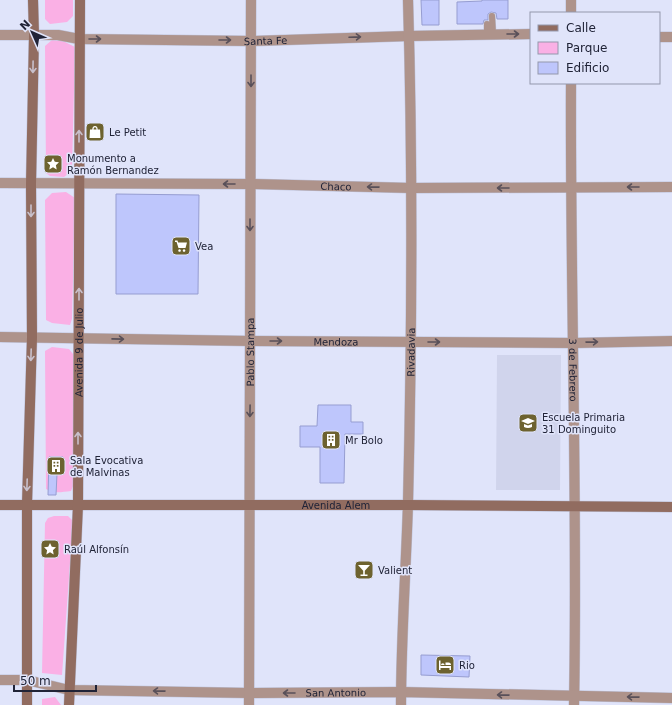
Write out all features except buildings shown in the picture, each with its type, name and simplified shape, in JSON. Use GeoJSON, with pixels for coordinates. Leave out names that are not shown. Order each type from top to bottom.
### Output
{"type":"FeatureCollection","features":[{"type":"Feature","properties":{"kind":"main road"},"geometry":{"type":"LineString","coordinates":[[27,705],[27,504],[32,337],[31,184],[34,35],[33,0]]}},
{"type":"Feature","properties":{"kind":"main road","name":"Avenida 9 de Julio"},"geometry":{"type":"LineString","coordinates":[[69,705],[78,505],[80,0]]}},
{"type":"Feature","properties":{"kind":"main road","name":"Avenida Alem"},"geometry":{"type":"LineString","coordinates":[[0,505],[408,505],[672,507]]}},
{"type":"Feature","properties":{"kind":"street","name":"Pablo Stampa"},"geometry":{"type":"LineString","coordinates":[[248,705],[251,341],[251,0]]}},
{"type":"Feature","properties":{"kind":"street","name":"Rivadavia"},"geometry":{"type":"LineString","coordinates":[[401,705],[408,505],[411,341],[411,188],[408,0]]}},
{"type":"Feature","properties":{"kind":"street"},"geometry":{"type":"LineString","coordinates":[[571,0],[571,12]]}},
{"type":"Feature","properties":{"kind":"street","name":"Santa Fe"},"geometry":{"type":"LineString","coordinates":[[0,35],[58,35],[79,39],[251,41],[409,36],[489,31],[530,34]]}},
{"type":"Feature","properties":{"kind":"street"},"geometry":{"type":"LineString","coordinates":[[660,37],[672,37]]}},
{"type":"Feature","properties":{"kind":"street","name":"3 de Febrero"},"geometry":{"type":"LineString","coordinates":[[571,84],[571,187],[576,506],[574,701]]}},
{"type":"Feature","properties":{"kind":"street","name":"Chaco"},"geometry":{"type":"LineString","coordinates":[[0,183],[250,184],[411,188],[672,187]]}},
{"type":"Feature","properties":{"kind":"street","name":"Mendoza"},"geometry":{"type":"LineString","coordinates":[[0,336],[251,341],[574,343],[672,341]]}},
{"type":"Feature","properties":{"kind":"street","name":"San Antonio"},"geometry":{"type":"LineString","coordinates":[[0,680],[27,680],[69,690],[249,693],[401,692],[574,701],[672,698]]}},
{"type":"Feature","properties":{"kind":"lane"},"geometry":{"type":"LineString","coordinates":[[489,31],[492,16]]}},
{"type":"Feature","properties":{"kind":"shaded area","name":"Escuela Primaria 31 Dominguito"},"geometry":{"type":"Polygon","coordinates":[[[497,355],[561,355],[560,490],[496,490],[497,355]]]}},
{"type":"Feature","properties":{"kind":"green space"},"geometry":{"type":"Polygon","coordinates":[[[45,0],[73,0],[73,16],[67,22],[50,24],[45,19],[45,0]]]}},
{"type":"Feature","properties":{"kind":"green space"},"geometry":{"type":"Polygon","coordinates":[[[52,40],[63,41],[75,47],[72,171],[64,177],[50,176],[46,173],[45,46],[52,40]]]}},
{"type":"Feature","properties":{"kind":"green space"},"geometry":{"type":"Polygon","coordinates":[[[66,192],[75,198],[72,319],[70,325],[52,323],[46,320],[45,200],[52,193],[66,192]]]}},
{"type":"Feature","properties":{"kind":"green space"},"geometry":{"type":"Polygon","coordinates":[[[52,347],[69,349],[73,354],[74,484],[71,491],[61,492],[52,492],[46,489],[45,351],[52,347]]]}},
{"type":"Feature","properties":{"kind":"green space"},"geometry":{"type":"Polygon","coordinates":[[[54,516],[68,516],[73,521],[62,675],[42,673],[45,523],[48,518],[54,516]]]}},
{"type":"Feature","properties":{"kind":"green space"},"geometry":{"type":"Polygon","coordinates":[[[55,697],[61,705],[42,705],[42,699],[55,697]]]}},
{"type":"Feature","properties":{"kind":"place","name":"Le Petit"},"geometry":{"type":"Point","coordinates":[95,132]}},
{"type":"Feature","properties":{"kind":"place","name":"Monumento a Ramón Bernandez"},"geometry":{"type":"Point","coordinates":[53,164]}},
{"type":"Feature","properties":{"kind":"place","name":"Vea"},"geometry":{"type":"Point","coordinates":[181,246]}},
{"type":"Feature","properties":{"kind":"place","name":"Escuela Primaria 31 Dominguito"},"geometry":{"type":"Point","coordinates":[528,423]}},
{"type":"Feature","properties":{"kind":"place","name":"Mr Bolo"},"geometry":{"type":"Point","coordinates":[331,440]}},
{"type":"Feature","properties":{"kind":"place","name":"Sala Evocativa de Malvinas"},"geometry":{"type":"Point","coordinates":[56,466]}},
{"type":"Feature","properties":{"kind":"place","name":"Raúl Alfonsín"},"geometry":{"type":"Point","coordinates":[50,549]}},
{"type":"Feature","properties":{"kind":"place","name":"Valient"},"geometry":{"type":"Point","coordinates":[364,570]}},
{"type":"Feature","properties":{"kind":"place","name":"Rio"},"geometry":{"type":"Point","coordinates":[445,665]}}]}
